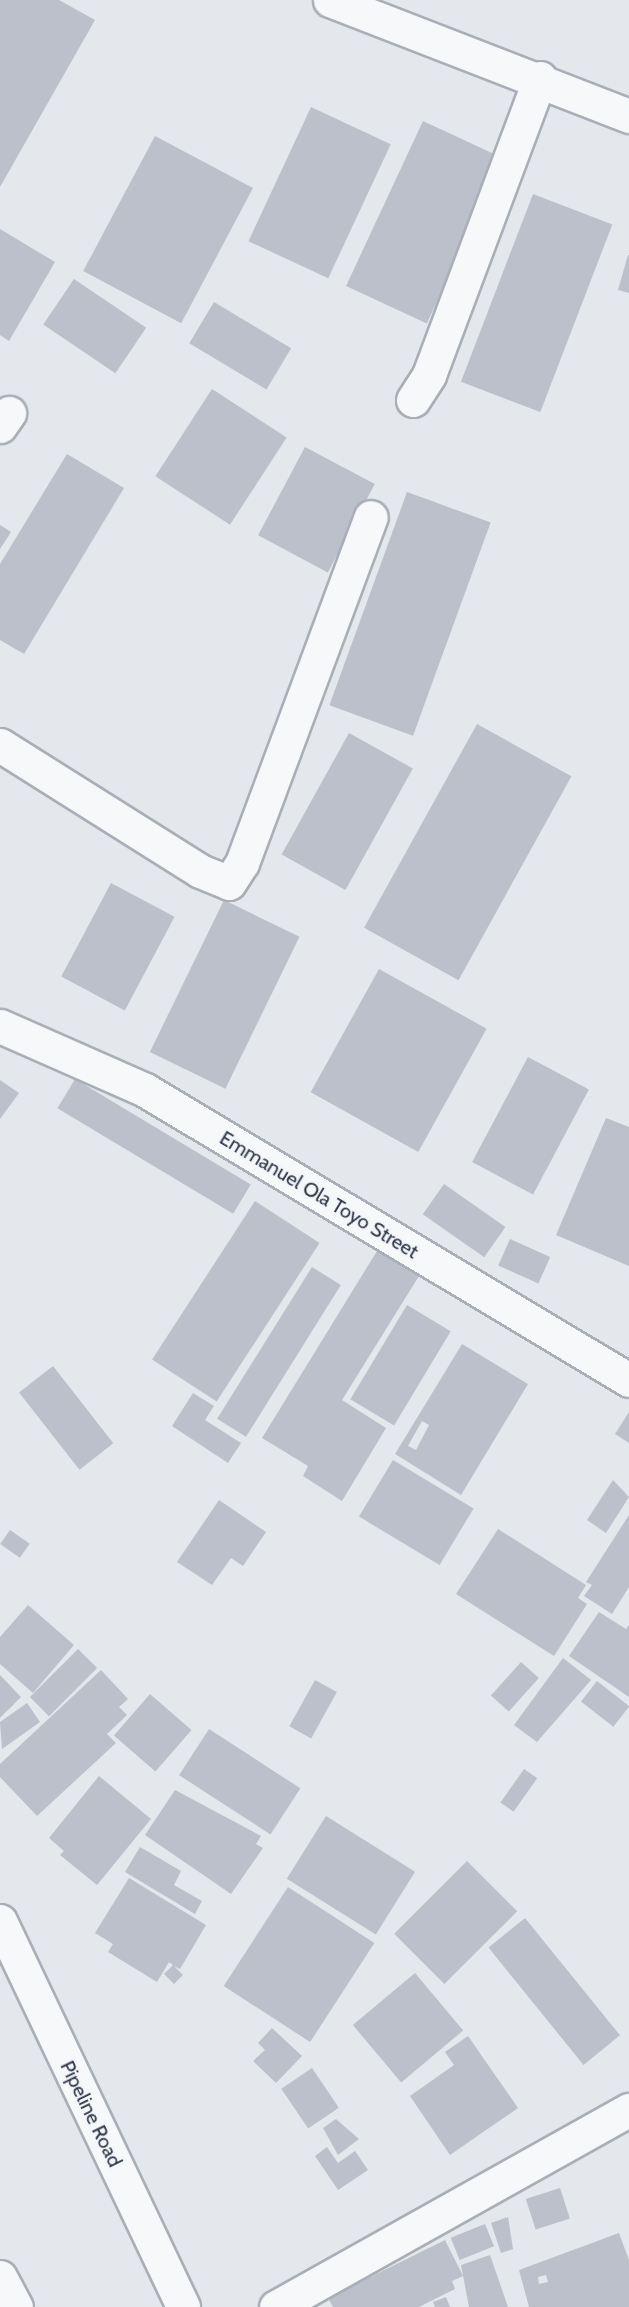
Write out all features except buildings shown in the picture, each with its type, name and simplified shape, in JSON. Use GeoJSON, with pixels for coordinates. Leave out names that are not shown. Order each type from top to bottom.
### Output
{"type":"FeatureCollection","features":[{"type":"Feature","properties":{"kind":"street"},"geometry":{"type":"LineString","coordinates":[[330,0],[540,78],[629,116]]}},
{"type":"Feature","properties":{"kind":"street"},"geometry":{"type":"LineString","coordinates":[[413,400],[429,375],[540,78]]}},
{"type":"Feature","properties":{"kind":"street"},"geometry":{"type":"LineString","coordinates":[[0,745],[200,871],[229,883],[242,863],[371,517]]}},
{"type":"Feature","properties":{"kind":"street","name":"Emmanuel Ola Toyo Street"},"geometry":{"type":"LineString","coordinates":[[0,1026],[145,1090],[629,1380]]}},
{"type":"Feature","properties":{"kind":"street","name":"Pipeline Road"},"geometry":{"type":"LineString","coordinates":[[0,1921],[183,2307]]}},
{"type":"Feature","properties":{"kind":"street"},"geometry":{"type":"LineString","coordinates":[[276,2307],[626,2122]]}},
{"type":"Feature","properties":{"kind":"street"},"geometry":{"type":"LineString","coordinates":[[0,2277],[16,2307]]}}]}
